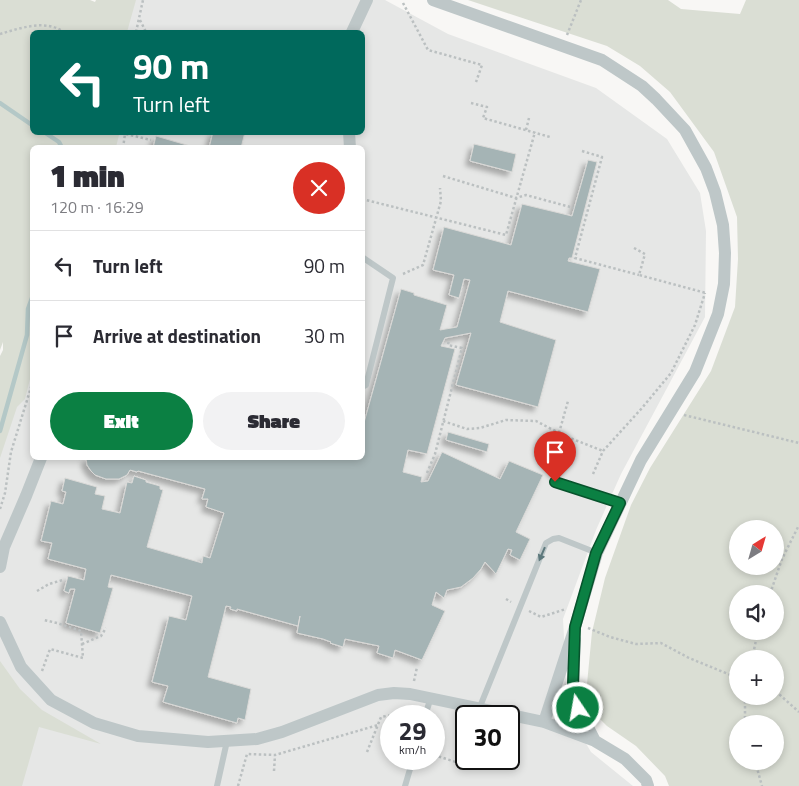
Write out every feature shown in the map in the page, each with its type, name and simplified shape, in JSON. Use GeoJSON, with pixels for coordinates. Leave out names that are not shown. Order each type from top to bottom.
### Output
{"type":"FeatureCollection","features":[{"type":"Feature","properties":{"kind":"street"},"geometry":{"type":"LineString","coordinates":[[353,30],[366,0]]}},
{"type":"Feature","properties":{"kind":"street"},"geometry":{"type":"LineString","coordinates":[[433,0],[602,60],[626,75],[656,99],[685,130],[706,168],[715,192],[723,225],[725,253],[724,284],[718,314],[695,372],[641,460],[596,553],[581,627],[573,685],[578,708],[595,741]]}},
{"type":"Feature","properties":{"kind":"street"},"geometry":{"type":"LineString","coordinates":[[0,566],[4,548],[40,460]]}},
{"type":"Feature","properties":{"kind":"street"},"geometry":{"type":"LineString","coordinates":[[0,622],[21,667],[51,700],[94,723],[138,736],[208,742],[257,739],[282,732],[378,695],[394,693],[431,697],[462,705]]}},
{"type":"Feature","properties":{"kind":"street"},"geometry":{"type":"LineString","coordinates":[[544,722],[581,627]]}},
{"type":"Feature","properties":{"kind":"street"},"geometry":{"type":"LineString","coordinates":[[520,717],[544,722],[595,741],[625,759],[646,780],[648,786]]}},
{"type":"Feature","properties":{"kind":"lane"},"geometry":{"type":"LineString","coordinates":[[365,259],[393,278],[365,386]]}},
{"type":"Feature","properties":{"kind":"lane"},"geometry":{"type":"LineString","coordinates":[[555,482],[620,503]]}},
{"type":"Feature","properties":{"kind":"lane"},"geometry":{"type":"LineString","coordinates":[[480,705],[546,544],[553,539],[559,538],[596,553]]}},
{"type":"Feature","properties":{"kind":"lane"},"geometry":{"type":"LineString","coordinates":[[428,705],[431,697]]}},
{"type":"Feature","properties":{"kind":"lane"},"geometry":{"type":"LineString","coordinates":[[217,786],[227,740]]}},
{"type":"Feature","properties":{"kind":"lane"},"geometry":{"type":"LineString","coordinates":[[405,786],[410,770]]}},
{"type":"Feature","properties":{"kind":"path"},"geometry":{"type":"LineString","coordinates":[[137,30],[143,0]]}},
{"type":"Feature","properties":{"kind":"path"},"geometry":{"type":"LineString","coordinates":[[560,32],[567,35],[581,0]]}},
{"type":"Feature","properties":{"kind":"path"},"geometry":{"type":"LineString","coordinates":[[403,3],[428,50],[482,65],[476,82]]}},
{"type":"Feature","properties":{"kind":"path"},"geometry":{"type":"LineString","coordinates":[[140,19],[145,30]]}},
{"type":"Feature","properties":{"kind":"path"},"geometry":{"type":"LineString","coordinates":[[0,34],[44,25],[54,26],[61,30]]}},
{"type":"Feature","properties":{"kind":"path"},"geometry":{"type":"LineString","coordinates":[[471,103],[487,107],[483,118],[550,137]]}},
{"type":"Feature","properties":{"kind":"path"},"geometry":{"type":"LineString","coordinates":[[526,130],[529,118]]}},
{"type":"Feature","properties":{"kind":"path"},"geometry":{"type":"LineString","coordinates":[[365,200],[506,235],[535,132]]}},
{"type":"Feature","properties":{"kind":"path"},"geometry":{"type":"LineString","coordinates":[[133,135],[151,140]]}},
{"type":"Feature","properties":{"kind":"path"},"geometry":{"type":"LineString","coordinates":[[582,151],[602,157],[575,258],[722,297]]}},
{"type":"Feature","properties":{"kind":"path"},"geometry":{"type":"LineString","coordinates":[[443,176],[516,198],[526,195],[574,208]]}},
{"type":"Feature","properties":{"kind":"path"},"geometry":{"type":"LineString","coordinates":[[393,278],[423,265],[441,201],[440,188]]}},
{"type":"Feature","properties":{"kind":"path"},"geometry":{"type":"LineString","coordinates":[[634,248],[645,254],[639,275]]}},
{"type":"Feature","properties":{"kind":"path"},"geometry":{"type":"LineString","coordinates":[[593,474],[603,451],[671,373],[695,325],[705,293]]}},
{"type":"Feature","properties":{"kind":"path"},"geometry":{"type":"LineString","coordinates":[[427,473],[435,454],[462,348],[448,345],[449,339]]}},
{"type":"Feature","properties":{"kind":"path"},"geometry":{"type":"LineString","coordinates":[[0,509],[5,493],[11,452],[30,390]]}},
{"type":"Feature","properties":{"kind":"path"},"geometry":{"type":"LineString","coordinates":[[559,433],[568,401]]}},
{"type":"Feature","properties":{"kind":"path"},"geometry":{"type":"LineString","coordinates":[[671,412],[799,443]]}},
{"type":"Feature","properties":{"kind":"path"},"geometry":{"type":"LineString","coordinates":[[443,420],[467,429],[480,428],[506,420],[536,421],[559,433],[603,451]]}},
{"type":"Feature","properties":{"kind":"path"},"geometry":{"type":"LineString","coordinates":[[773,585],[782,560],[799,525]]}},
{"type":"Feature","properties":{"kind":"path"},"geometry":{"type":"LineString","coordinates":[[37,591],[49,584],[63,580]]}},
{"type":"Feature","properties":{"kind":"path"},"geometry":{"type":"LineString","coordinates":[[506,599],[542,617],[568,608]]}},
{"type":"Feature","properties":{"kind":"path"},"geometry":{"type":"LineString","coordinates":[[42,676],[42,670],[50,649],[83,658],[82,631],[44,620]]}},
{"type":"Feature","properties":{"kind":"path"},"geometry":{"type":"LineString","coordinates":[[581,627],[636,644],[661,643],[696,661],[729,674]]}},
{"type":"Feature","properties":{"kind":"path"},"geometry":{"type":"LineString","coordinates":[[82,644],[101,636],[106,628]]}},
{"type":"Feature","properties":{"kind":"path"},"geometry":{"type":"LineString","coordinates":[[414,681],[418,667]]}},
{"type":"Feature","properties":{"kind":"path"},"geometry":{"type":"LineString","coordinates":[[784,698],[799,712]]}},
{"type":"Feature","properties":{"kind":"path"},"geometry":{"type":"LineString","coordinates":[[367,752],[380,719]]}},
{"type":"Feature","properties":{"kind":"path"},"geometry":{"type":"LineString","coordinates":[[238,786],[247,754],[275,755],[378,724]]}},
{"type":"Feature","properties":{"kind":"path"},"geometry":{"type":"LineString","coordinates":[[274,771],[275,755]]}},
{"type":"Feature","properties":{"kind":"path"},"geometry":{"type":"LineString","coordinates":[[758,770],[762,786]]}},
{"type":"Feature","properties":{"kind":"shaded area"},"geometry":{"type":"Polygon","coordinates":[[[0,0],[90,0],[95,2],[96,0],[136,0],[128,30],[30,30],[30,135],[119,135],[116,145],[30,145],[30,379],[25,399],[17,407],[0,458],[0,356],[3,350],[3,342],[0,350],[0,0]]]}},
{"type":"Feature","properties":{"kind":"shaded area"},"geometry":{"type":"Polygon","coordinates":[[[115,0],[385,0],[448,34],[596,88],[667,139],[700,193],[706,231],[705,317],[621,474],[596,530],[563,619],[568,713],[591,752],[633,786],[0,786],[0,405],[30,305],[30,460],[365,460],[365,145],[79,145],[82,135],[365,135],[365,30],[108,30],[115,0]]]}},
{"type":"Feature","properties":{"kind":"shaded area"},"geometry":{"type":"Polygon","coordinates":[[[468,0],[668,0],[681,9],[740,14],[746,0],[799,0],[799,786],[669,786],[665,776],[636,746],[607,726],[593,712],[588,701],[587,684],[592,632],[605,578],[631,505],[650,468],[711,371],[735,307],[738,259],[737,217],[714,152],[670,92],[640,66],[607,46],[468,0]]]}},
{"type":"Feature","properties":{"kind":"shaded area"},"geometry":{"type":"Polygon","coordinates":[[[0,661],[20,689],[42,710],[101,744],[39,727],[22,786],[0,786],[0,661]]]}},
{"type":"Feature","properties":{"kind":"building"},"geometry":{"type":"Polygon","coordinates":[[[212,135],[244,135],[242,145],[210,145],[212,135]]]}},
{"type":"Feature","properties":{"kind":"building"},"geometry":{"type":"Polygon","coordinates":[[[156,136],[187,145],[154,145],[156,136]]]}},
{"type":"Feature","properties":{"kind":"building"},"geometry":{"type":"Polygon","coordinates":[[[474,144],[516,154],[512,172],[470,161],[474,144]]]}},
{"type":"Feature","properties":{"kind":"building"},"geometry":{"type":"Polygon","coordinates":[[[588,160],[597,162],[572,258],[569,258],[568,261],[600,269],[588,312],[508,291],[500,322],[556,340],[538,407],[456,385],[471,333],[445,338],[441,346],[455,349],[427,454],[408,450],[403,472],[422,477],[421,482],[428,481],[442,452],[500,479],[509,461],[543,475],[516,532],[530,539],[520,560],[510,555],[512,550],[508,549],[496,574],[485,562],[473,578],[461,587],[447,590],[444,598],[436,592],[432,605],[445,611],[422,660],[395,650],[393,658],[377,653],[379,646],[345,639],[343,647],[323,639],[297,633],[300,616],[298,626],[237,609],[237,611],[226,606],[208,677],[251,689],[245,720],[238,718],[237,723],[163,702],[168,686],[152,682],[169,616],[186,620],[192,596],[111,575],[108,587],[113,588],[100,633],[66,623],[75,589],[70,589],[69,593],[64,591],[68,576],[84,580],[86,569],[48,559],[52,543],[41,541],[51,501],[63,504],[66,492],[62,491],[65,478],[97,487],[95,494],[105,496],[102,509],[120,513],[127,482],[132,483],[134,476],[160,486],[160,489],[163,490],[147,547],[202,563],[203,556],[210,558],[224,513],[206,507],[208,499],[202,499],[205,489],[130,470],[127,475],[119,479],[106,479],[95,475],[87,465],[86,460],[365,460],[365,419],[401,289],[447,305],[440,330],[457,327],[470,280],[464,279],[459,298],[449,295],[454,275],[433,270],[444,227],[511,245],[522,204],[572,216],[588,160]]]}},
{"type":"Feature","properties":{"kind":"building"},"geometry":{"type":"Polygon","coordinates":[[[448,432],[489,444],[487,452],[446,440],[448,432]]]}},
{"type":"Feature","properties":{"kind":"waterway"},"geometry":{"type":"LineString","coordinates":[[0,103],[30,124]]}},
{"type":"Feature","properties":{"kind":"waterway"},"geometry":{"type":"LineString","coordinates":[[48,135],[60,145]]}},
{"type":"Feature","properties":{"kind":"waterway"},"geometry":{"type":"LineString","coordinates":[[0,431],[27,335],[30,304]]}},
{"type":"Feature","properties":{"kind":"route"},"geometry":{"type":"LineString","coordinates":[[555,482],[620,503],[596,553],[575,627],[573,685],[578,708]]}}]}
